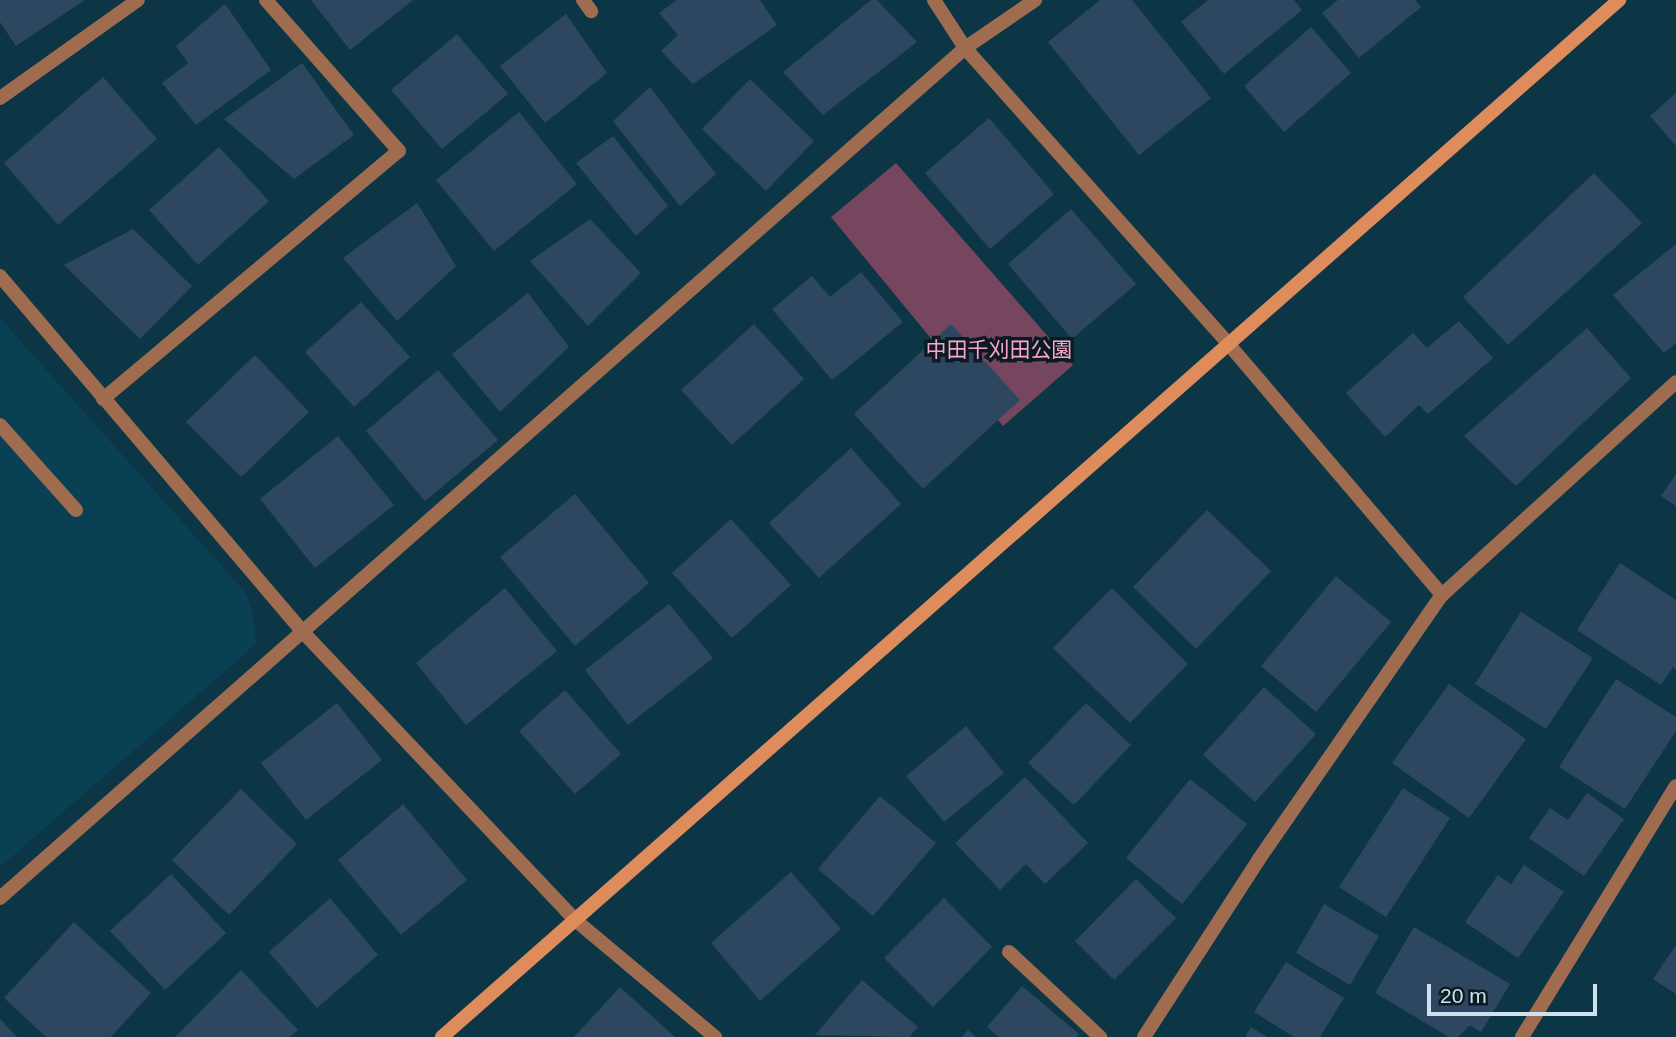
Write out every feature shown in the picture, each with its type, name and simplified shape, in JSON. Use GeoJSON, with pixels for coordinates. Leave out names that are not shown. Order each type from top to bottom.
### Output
{"type":"FeatureCollection","features":[{"type":"Feature","properties":{"kind":"street"},"geometry":{"type":"LineString","coordinates":[[0,99],[138,0]]}},
{"type":"Feature","properties":{"kind":"street"},"geometry":{"type":"LineString","coordinates":[[103,399],[399,151],[266,0]]}},
{"type":"Feature","properties":{"kind":"street"},"geometry":{"type":"LineString","coordinates":[[934,0],[965,48],[1231,346],[1443,596]]}},
{"type":"Feature","properties":{"kind":"street"},"geometry":{"type":"LineString","coordinates":[[0,898],[301,630],[965,48],[1035,0]]}},
{"type":"Feature","properties":{"kind":"street"},"geometry":{"type":"LineString","coordinates":[[442,1037],[1231,346],[1619,0]]}},
{"type":"Feature","properties":{"kind":"street"},"geometry":{"type":"LineString","coordinates":[[0,276],[301,630],[574,919],[715,1037]]}},
{"type":"Feature","properties":{"kind":"street"},"geometry":{"type":"LineString","coordinates":[[1143,1037],[1259,859],[1443,596],[1676,382]]}},
{"type":"Feature","properties":{"kind":"street"},"geometry":{"type":"LineString","coordinates":[[0,425],[76,510]]}},
{"type":"Feature","properties":{"kind":"street"},"geometry":{"type":"LineString","coordinates":[[1522,1037],[1676,786]]}},
{"type":"Feature","properties":{"kind":"street"},"geometry":{"type":"LineString","coordinates":[[1009,952],[1100,1037]]}},
{"type":"Feature","properties":{"kind":"shaded area"},"geometry":{"type":"Polygon","coordinates":[[[0,318],[245,592],[253,613],[256,644],[0,867],[0,318]]]}},
{"type":"Feature","properties":{"kind":"green space","name":"中田千刈田公園"},"geometry":{"type":"Polygon","coordinates":[[[896,163],[1073,365],[1003,426],[831,217],[896,163]]]}},
{"type":"Feature","properties":{"kind":"building"},"geometry":{"type":"Polygon","coordinates":[[[0,0],[85,0],[16,46],[0,22],[0,0]]]}},
{"type":"Feature","properties":{"kind":"building"},"geometry":{"type":"Polygon","coordinates":[[[311,0],[413,0],[350,50],[311,0]]]}},
{"type":"Feature","properties":{"kind":"building"},"geometry":{"type":"Polygon","coordinates":[[[677,0],[760,0],[777,25],[693,84],[661,51],[678,35],[659,13],[677,0]]]}},
{"type":"Feature","properties":{"kind":"building"},"geometry":{"type":"Polygon","coordinates":[[[871,0],[877,0],[917,42],[823,115],[783,72],[871,0]]]}},
{"type":"Feature","properties":{"kind":"building"},"geometry":{"type":"Polygon","coordinates":[[[1100,0],[1132,0],[1211,98],[1139,155],[1048,42],[1100,0]]]}},
{"type":"Feature","properties":{"kind":"building"},"geometry":{"type":"Polygon","coordinates":[[[1208,0],[1294,0],[1302,10],[1224,74],[1181,22],[1208,0]]]}},
{"type":"Feature","properties":{"kind":"building"},"geometry":{"type":"Polygon","coordinates":[[[1338,0],[1415,0],[1421,7],[1359,58],[1322,13],[1338,0]]]}},
{"type":"Feature","properties":{"kind":"building"},"geometry":{"type":"Polygon","coordinates":[[[225,4],[271,70],[196,125],[162,83],[188,63],[176,46],[225,4]]]}},
{"type":"Feature","properties":{"kind":"building"},"geometry":{"type":"Polygon","coordinates":[[[566,14],[607,73],[545,123],[500,66],[566,14]]]}},
{"type":"Feature","properties":{"kind":"building"},"geometry":{"type":"Polygon","coordinates":[[[1311,27],[1351,73],[1284,132],[1244,86],[1311,27]]]}},
{"type":"Feature","properties":{"kind":"building"},"geometry":{"type":"Polygon","coordinates":[[[457,34],[508,94],[442,149],[391,90],[457,34]]]}},
{"type":"Feature","properties":{"kind":"building"},"geometry":{"type":"Polygon","coordinates":[[[302,63],[354,135],[294,179],[224,119],[302,63]]]}},
{"type":"Feature","properties":{"kind":"building"},"geometry":{"type":"Polygon","coordinates":[[[103,77],[157,139],[58,225],[4,163],[103,77]]]}},
{"type":"Feature","properties":{"kind":"building"},"geometry":{"type":"Polygon","coordinates":[[[750,79],[814,141],[766,191],[702,129],[750,79]]]}},
{"type":"Feature","properties":{"kind":"building"},"geometry":{"type":"Polygon","coordinates":[[[650,87],[716,174],[680,206],[613,121],[650,87]]]}},
{"type":"Feature","properties":{"kind":"building"},"geometry":{"type":"Polygon","coordinates":[[[1676,93],[1676,146],[1650,116],[1676,93]]]}},
{"type":"Feature","properties":{"kind":"building"},"geometry":{"type":"Polygon","coordinates":[[[519,112],[577,184],[494,251],[436,180],[519,112]]]}},
{"type":"Feature","properties":{"kind":"building"},"geometry":{"type":"Polygon","coordinates":[[[989,118],[1054,194],[990,249],[925,173],[989,118]]]}},
{"type":"Feature","properties":{"kind":"building"},"geometry":{"type":"Polygon","coordinates":[[[613,136],[668,206],[636,236],[576,163],[613,136]]]}},
{"type":"Feature","properties":{"kind":"building"},"geometry":{"type":"Polygon","coordinates":[[[219,147],[269,201],[198,265],[149,210],[219,147]]]}},
{"type":"Feature","properties":{"kind":"building"},"geometry":{"type":"Polygon","coordinates":[[[1594,173],[1642,223],[1508,345],[1463,297],[1594,173]]]}},
{"type":"Feature","properties":{"kind":"building"},"geometry":{"type":"Polygon","coordinates":[[[417,203],[456,266],[397,321],[343,258],[417,203]]]}},
{"type":"Feature","properties":{"kind":"building"},"geometry":{"type":"Polygon","coordinates":[[[1071,209],[1136,284],[1072,339],[1008,264],[1071,209]]]}},
{"type":"Feature","properties":{"kind":"building"},"geometry":{"type":"Polygon","coordinates":[[[590,219],[641,273],[588,326],[530,261],[590,219]]]}},
{"type":"Feature","properties":{"kind":"building"},"geometry":{"type":"Polygon","coordinates":[[[133,229],[192,286],[140,339],[64,265],[133,229]]]}},
{"type":"Feature","properties":{"kind":"building"},"geometry":{"type":"Polygon","coordinates":[[[1676,244],[1676,343],[1664,353],[1613,295],[1676,244]]]}},
{"type":"Feature","properties":{"kind":"building"},"geometry":{"type":"Polygon","coordinates":[[[861,272],[903,322],[832,380],[772,309],[812,276],[830,297],[861,272]]]}},
{"type":"Feature","properties":{"kind":"building"},"geometry":{"type":"Polygon","coordinates":[[[528,293],[569,347],[500,412],[452,354],[528,293]]]}},
{"type":"Feature","properties":{"kind":"building"},"geometry":{"type":"Polygon","coordinates":[[[361,302],[410,357],[354,407],[305,352],[361,302]]]}},
{"type":"Feature","properties":{"kind":"building"},"geometry":{"type":"Polygon","coordinates":[[[1459,321],[1493,358],[1428,414],[1419,405],[1385,437],[1346,393],[1413,333],[1427,348],[1459,321]]]}},
{"type":"Feature","properties":{"kind":"building"},"geometry":{"type":"Polygon","coordinates":[[[754,324],[804,379],[732,445],[681,390],[754,324]]]}},
{"type":"Feature","properties":{"kind":"building"},"geometry":{"type":"Polygon","coordinates":[[[951,324],[1020,400],[923,489],[854,414],[951,324]]]}},
{"type":"Feature","properties":{"kind":"building"},"geometry":{"type":"Polygon","coordinates":[[[1587,328],[1631,378],[1516,486],[1464,436],[1587,328]]]}},
{"type":"Feature","properties":{"kind":"building"},"geometry":{"type":"Polygon","coordinates":[[[255,355],[309,412],[241,477],[186,422],[255,355]]]}},
{"type":"Feature","properties":{"kind":"building"},"geometry":{"type":"Polygon","coordinates":[[[438,370],[498,440],[425,501],[366,431],[438,370]]]}},
{"type":"Feature","properties":{"kind":"building"},"geometry":{"type":"Polygon","coordinates":[[[338,436],[394,505],[315,568],[260,499],[338,436]]]}},
{"type":"Feature","properties":{"kind":"building"},"geometry":{"type":"Polygon","coordinates":[[[851,448],[901,504],[819,578],[769,523],[851,448]]]}},
{"type":"Feature","properties":{"kind":"building"},"geometry":{"type":"Polygon","coordinates":[[[1676,474],[1676,506],[1661,496],[1676,474]]]}},
{"type":"Feature","properties":{"kind":"building"},"geometry":{"type":"Polygon","coordinates":[[[575,494],[649,583],[575,646],[500,557],[575,494]]]}},
{"type":"Feature","properties":{"kind":"building"},"geometry":{"type":"Polygon","coordinates":[[[1207,510],[1271,571],[1196,649],[1133,587],[1207,510]]]}},
{"type":"Feature","properties":{"kind":"building"},"geometry":{"type":"Polygon","coordinates":[[[731,519],[791,585],[732,638],[672,573],[731,519]]]}},
{"type":"Feature","properties":{"kind":"building"},"geometry":{"type":"Polygon","coordinates":[[[1620,563],[1676,600],[1676,670],[1673,667],[1661,685],[1577,630],[1620,563]]]}},
{"type":"Feature","properties":{"kind":"building"},"geometry":{"type":"Polygon","coordinates":[[[1336,576],[1391,622],[1316,712],[1261,666],[1336,576]]]}},
{"type":"Feature","properties":{"kind":"building"},"geometry":{"type":"Polygon","coordinates":[[[505,588],[557,651],[466,725],[416,663],[505,588]]]}},
{"type":"Feature","properties":{"kind":"building"},"geometry":{"type":"Polygon","coordinates":[[[1112,588],[1188,664],[1130,723],[1053,648],[1112,588]]]}},
{"type":"Feature","properties":{"kind":"building"},"geometry":{"type":"Polygon","coordinates":[[[669,604],[713,658],[628,725],[585,670],[669,604]]]}},
{"type":"Feature","properties":{"kind":"building"},"geometry":{"type":"Polygon","coordinates":[[[1521,612],[1593,658],[1546,729],[1475,684],[1521,612]]]}},
{"type":"Feature","properties":{"kind":"building"},"geometry":{"type":"Polygon","coordinates":[[[1616,679],[1676,717],[1676,731],[1625,809],[1559,767],[1616,679]]]}},
{"type":"Feature","properties":{"kind":"building"},"geometry":{"type":"Polygon","coordinates":[[[1449,684],[1526,739],[1469,818],[1392,763],[1449,684]]]}},
{"type":"Feature","properties":{"kind":"building"},"geometry":{"type":"Polygon","coordinates":[[[1264,687],[1316,734],[1255,802],[1203,755],[1264,687]]]}},
{"type":"Feature","properties":{"kind":"building"},"geometry":{"type":"Polygon","coordinates":[[[565,690],[621,754],[575,794],[519,731],[565,690]]]}},
{"type":"Feature","properties":{"kind":"building"},"geometry":{"type":"Polygon","coordinates":[[[337,703],[382,760],[306,820],[261,763],[337,703]]]}},
{"type":"Feature","properties":{"kind":"building"},"geometry":{"type":"Polygon","coordinates":[[[1086,703],[1131,745],[1074,805],[1028,763],[1086,703]]]}},
{"type":"Feature","properties":{"kind":"building"},"geometry":{"type":"Polygon","coordinates":[[[966,726],[1004,773],[944,822],[906,776],[966,726]]]}},
{"type":"Feature","properties":{"kind":"building"},"geometry":{"type":"Polygon","coordinates":[[[1025,777],[1088,843],[1045,884],[1026,864],[1000,890],[955,843],[1025,777]]]}},
{"type":"Feature","properties":{"kind":"building"},"geometry":{"type":"Polygon","coordinates":[[[1190,779],[1247,824],[1182,904],[1126,858],[1190,779]]]}},
{"type":"Feature","properties":{"kind":"building"},"geometry":{"type":"Polygon","coordinates":[[[1403,788],[1450,818],[1386,917],[1339,887],[1403,788]]]}},
{"type":"Feature","properties":{"kind":"building"},"geometry":{"type":"Polygon","coordinates":[[[241,789],[297,844],[229,915],[172,860],[241,789]]]}},
{"type":"Feature","properties":{"kind":"building"},"geometry":{"type":"Polygon","coordinates":[[[1587,793],[1624,819],[1584,876],[1529,838],[1550,808],[1568,820],[1587,793]]]}},
{"type":"Feature","properties":{"kind":"building"},"geometry":{"type":"Polygon","coordinates":[[[880,796],[936,843],[873,916],[818,869],[880,796]]]}},
{"type":"Feature","properties":{"kind":"building"},"geometry":{"type":"Polygon","coordinates":[[[403,804],[467,880],[401,935],[338,860],[403,804]]]}},
{"type":"Feature","properties":{"kind":"building"},"geometry":{"type":"Polygon","coordinates":[[[1524,865],[1564,892],[1518,958],[1465,922],[1498,875],[1511,884],[1524,865]]]}},
{"type":"Feature","properties":{"kind":"building"},"geometry":{"type":"Polygon","coordinates":[[[791,872],[841,929],[760,1001],[711,943],[791,872]]]}},
{"type":"Feature","properties":{"kind":"building"},"geometry":{"type":"Polygon","coordinates":[[[171,874],[226,933],[165,990],[110,931],[171,874]]]}},
{"type":"Feature","properties":{"kind":"building"},"geometry":{"type":"Polygon","coordinates":[[[1136,879],[1176,918],[1114,980],[1075,941],[1136,879]]]}},
{"type":"Feature","properties":{"kind":"building"},"geometry":{"type":"Polygon","coordinates":[[[330,898],[378,955],[317,1008],[269,952],[330,898]]]}},
{"type":"Feature","properties":{"kind":"building"},"geometry":{"type":"Polygon","coordinates":[[[944,898],[992,947],[933,1007],[884,958],[944,898]]]}},
{"type":"Feature","properties":{"kind":"building"},"geometry":{"type":"Polygon","coordinates":[[[1324,904],[1379,936],[1350,985],[1296,953],[1324,904]]]}},
{"type":"Feature","properties":{"kind":"building"},"geometry":{"type":"Polygon","coordinates":[[[74,922],[151,993],[111,1037],[46,1037],[4,998],[74,922]]]}},
{"type":"Feature","properties":{"kind":"building"},"geometry":{"type":"Polygon","coordinates":[[[1414,927],[1510,984],[1481,1032],[1470,1025],[1458,1037],[1449,1037],[1375,993],[1414,927]]]}},
{"type":"Feature","properties":{"kind":"building"},"geometry":{"type":"Polygon","coordinates":[[[1676,945],[1676,994],[1653,979],[1676,945]]]}},
{"type":"Feature","properties":{"kind":"building"},"geometry":{"type":"Polygon","coordinates":[[[1286,962],[1344,998],[1320,1037],[1294,1037],[1254,1012],[1286,962]]]}},
{"type":"Feature","properties":{"kind":"building"},"geometry":{"type":"Polygon","coordinates":[[[241,970],[298,1030],[290,1037],[175,1037],[241,970]]]}},
{"type":"Feature","properties":{"kind":"building"},"geometry":{"type":"Polygon","coordinates":[[[862,980],[918,1027],[909,1037],[815,1035],[862,980]]]}},
{"type":"Feature","properties":{"kind":"building"},"geometry":{"type":"Polygon","coordinates":[[[1022,986],[1079,1034],[1077,1037],[999,1037],[987,1027],[1022,986]]]}},
{"type":"Feature","properties":{"kind":"building"},"geometry":{"type":"Polygon","coordinates":[[[620,987],[675,1037],[574,1037],[620,987]]]}},
{"type":"Feature","properties":{"kind":"building"},"geometry":{"type":"Polygon","coordinates":[[[0,1019],[17,1037],[0,1037],[0,1019]]]}},
{"type":"Feature","properties":{"kind":"building"},"geometry":{"type":"Polygon","coordinates":[[[1251,1027],[1267,1037],[1245,1037],[1251,1027]]]}},
{"type":"Feature","properties":{"kind":"building"},"geometry":{"type":"Polygon","coordinates":[[[968,1030],[976,1037],[962,1037],[968,1030]]]}}]}
